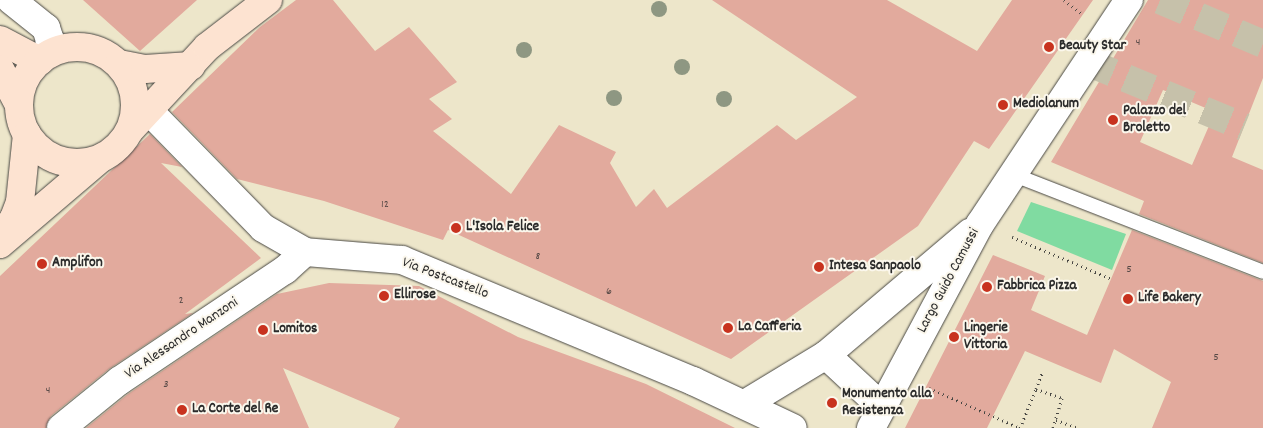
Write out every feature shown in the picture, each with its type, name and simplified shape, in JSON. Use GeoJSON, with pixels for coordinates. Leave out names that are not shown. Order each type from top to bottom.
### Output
{"type":"FeatureCollection","features":[{"type":"Feature","properties":{"kind":"street"},"geometry":{"type":"LineString","coordinates":[[0,244],[100,159],[118,147],[130,130],[207,47],[268,0]]}},
{"type":"Feature","properties":{"kind":"street"},"geometry":{"type":"LineString","coordinates":[[980,224],[1129,0]]}},
{"type":"Feature","properties":{"kind":"street"},"geometry":{"type":"LineString","coordinates":[[3,52],[26,34],[28,25],[18,7]]}},
{"type":"Feature","properties":{"kind":"street"},"geometry":{"type":"LineString","coordinates":[[18,7],[48,32],[44,57]]}},
{"type":"Feature","properties":{"kind":"street"},"geometry":{"type":"LineString","coordinates":[[19,104],[27,75],[44,57],[66,48],[85,47],[103,53],[119,64],[145,69],[191,66]]}},
{"type":"Feature","properties":{"kind":"street"},"geometry":{"type":"LineString","coordinates":[[3,52],[44,57]]}},
{"type":"Feature","properties":{"kind":"street"},"geometry":{"type":"LineString","coordinates":[[0,237],[10,226],[20,202],[27,134],[3,52]]}},
{"type":"Feature","properties":{"kind":"street"},"geometry":{"type":"LineString","coordinates":[[119,64],[134,89],[135,110],[130,130]]}},
{"type":"Feature","properties":{"kind":"street","name":"Via Postcastello"},"geometry":{"type":"LineString","coordinates":[[149,111],[263,228],[305,252],[402,260],[745,404]]}},
{"type":"Feature","properties":{"kind":"street"},"geometry":{"type":"LineString","coordinates":[[27,134],[41,150],[59,160],[80,163],[100,159]]}},
{"type":"Feature","properties":{"kind":"street","name":"Largo Guido Camussi"},"geometry":{"type":"LineString","coordinates":[[826,355],[877,417],[980,224]]}},
{"type":"Feature","properties":{"kind":"street","name":"Largo Guido Camussi"},"geometry":{"type":"LineString","coordinates":[[745,404],[826,355],[980,224]]}},
{"type":"Feature","properties":{"kind":"street","name":"Via Alessandro Manzoni"},"geometry":{"type":"LineString","coordinates":[[60,428],[119,381],[285,270],[305,252]]}},
{"type":"Feature","properties":{"kind":"street"},"geometry":{"type":"LineString","coordinates":[[745,404],[793,428]]}},
{"type":"Feature","properties":{"kind":"lane"},"geometry":{"type":"LineString","coordinates":[[1012,174],[1263,272]]}},
{"type":"Feature","properties":{"kind":"path"},"geometry":{"type":"LineString","coordinates":[[980,224],[1112,279]]}},
{"type":"Feature","properties":{"kind":"path"},"geometry":{"type":"LineString","coordinates":[[899,375],[1020,428],[1042,373]]}},
{"type":"Feature","properties":{"kind":"path"},"geometry":{"type":"LineString","coordinates":[[1036,389],[1062,398],[1053,428]]}},
{"type":"Feature","properties":{"kind":"path"},"geometry":{"type":"LineString","coordinates":[[1056,420],[1078,428]]}},
{"type":"Feature","properties":{"kind":"green space"},"geometry":{"type":"Polygon","coordinates":[[[1031,202],[1126,234],[1112,270],[1017,231],[1031,202]]]}},
{"type":"Feature","properties":{"kind":"building"},"geometry":{"type":"Polygon","coordinates":[[[83,0],[197,0],[140,51],[83,0]]]}},
{"type":"Feature","properties":{"kind":"building"},"geometry":{"type":"Polygon","coordinates":[[[296,0],[333,0],[375,51],[409,27],[457,82],[429,99],[452,119],[433,131],[511,194],[559,125],[616,152],[610,163],[636,207],[654,189],[667,208],[777,125],[796,140],[857,97],[712,0],[887,0],[977,51],[1012,0],[1093,0],[989,149],[974,141],[918,226],[731,359],[448,230],[443,240],[324,201],[237,179],[172,112],[260,27],[296,0]]]}},
{"type":"Feature","properties":{"kind":"building","name":"Palazzo del Broletto"},"geometry":{"type":"Polygon","coordinates":[[[1148,0],[1263,0],[1263,78],[1232,157],[1263,170],[1263,263],[1139,214],[1144,201],[1051,162],[1148,0]],[[1163,90],[1140,142],[1192,165],[1215,112],[1163,90]]]}},
{"type":"Feature","properties":{"kind":"building"},"geometry":{"type":"Polygon","coordinates":[[[150,134],[182,167],[161,163],[261,258],[185,314],[193,313],[109,369],[51,416],[46,428],[0,428],[0,276],[150,134]]]}},
{"type":"Feature","properties":{"kind":"building"},"geometry":{"type":"Polygon","coordinates":[[[1132,230],[1263,281],[1263,428],[1152,428],[1171,382],[1114,349],[1101,383],[1025,351],[987,428],[905,428],[993,255],[1045,276],[1031,310],[1087,335],[1132,230]]]}},
{"type":"Feature","properties":{"kind":"building"},"geometry":{"type":"Polygon","coordinates":[[[329,283],[419,286],[518,337],[646,384],[735,428],[394,428],[400,418],[283,368],[309,428],[86,428],[128,394],[277,294],[329,283]]]}},
{"type":"Feature","properties":{"kind":"tunnel"},"geometry":{"type":"LineString","coordinates":[[1160,0],[1263,44]]}},
{"type":"Feature","properties":{"kind":"tunnel"},"geometry":{"type":"LineString","coordinates":[[1087,62],[1244,127]]}},
{"type":"Feature","properties":{"kind":"place","name":"Beauty Star"},"geometry":{"type":"Point","coordinates":[1049,47]}},
{"type":"Feature","properties":{"kind":"place","name":"Mediolanum"},"geometry":{"type":"Point","coordinates":[1003,105]}},
{"type":"Feature","properties":{"kind":"place","name":"Palazzo del Broletto"},"geometry":{"type":"Point","coordinates":[1113,120]}},
{"type":"Feature","properties":{"kind":"place","name":"L'Isola Felice"},"geometry":{"type":"Point","coordinates":[456,228]}},
{"type":"Feature","properties":{"kind":"place","name":"Amplifon"},"geometry":{"type":"Point","coordinates":[42,264]}},
{"type":"Feature","properties":{"kind":"place","name":"Intesa Sanpaolo"},"geometry":{"type":"Point","coordinates":[819,267]}},
{"type":"Feature","properties":{"kind":"place","name":"Fabbrica Pizza"},"geometry":{"type":"Point","coordinates":[987,287]}},
{"type":"Feature","properties":{"kind":"place","name":"Ellirose"},"geometry":{"type":"Point","coordinates":[384,296]}},
{"type":"Feature","properties":{"kind":"place","name":"Life Bakery"},"geometry":{"type":"Point","coordinates":[1128,299]}},
{"type":"Feature","properties":{"kind":"place","name":"La Cafferia"},"geometry":{"type":"Point","coordinates":[728,328]}},
{"type":"Feature","properties":{"kind":"place","name":"Lomitos"},"geometry":{"type":"Point","coordinates":[263,330]}},
{"type":"Feature","properties":{"kind":"place","name":"Lingerie Vittoria"},"geometry":{"type":"Point","coordinates":[954,337]}},
{"type":"Feature","properties":{"kind":"place","name":"Monumento alla Resistenza"},"geometry":{"type":"Point","coordinates":[832,403]}},
{"type":"Feature","properties":{"kind":"place","name":"La Corte del Re"},"geometry":{"type":"Point","coordinates":[182,410]}}]}
